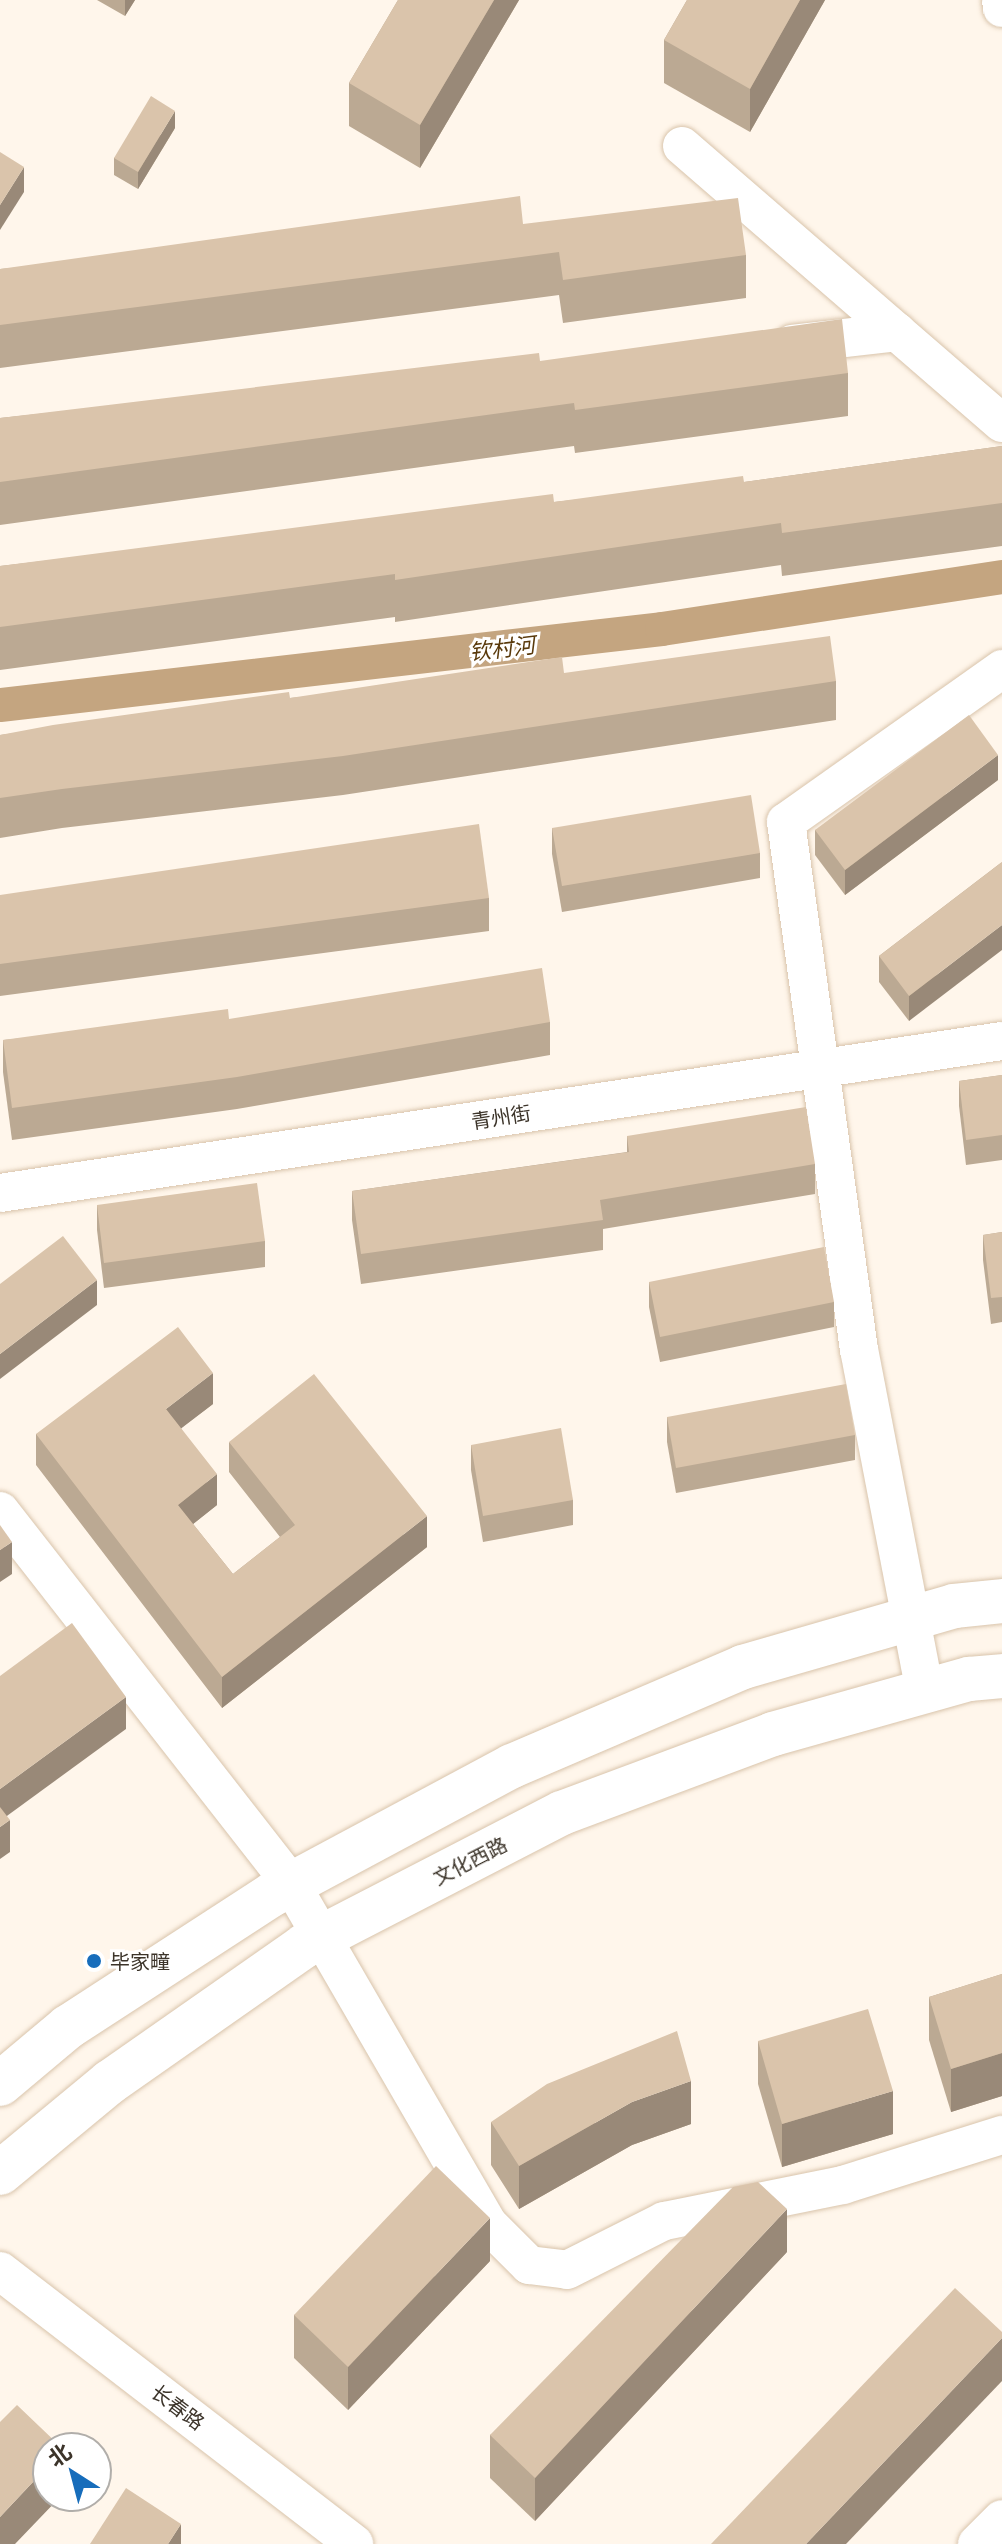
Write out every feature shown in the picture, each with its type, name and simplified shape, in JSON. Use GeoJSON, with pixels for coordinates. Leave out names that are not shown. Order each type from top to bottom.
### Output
{"type":"FeatureCollection","features":[{"type":"Feature","properties":{"kind":"main road"},"geometry":{"type":"LineString","coordinates":[[0,2084],[68,2027],[291,1884],[555,1747],[743,1667],[954,1606],[1002,1601]]}},
{"type":"Feature","properties":{"kind":"main road","name":"文化西路"},"geometry":{"type":"LineString","coordinates":[[0,2173],[110,2082],[323,1937],[562,1813],[773,1734],[925,1692],[1002,1676]]}},
{"type":"Feature","properties":{"kind":"street"},"geometry":{"type":"LineString","coordinates":[[1001,0],[1002,8]]}},
{"type":"Feature","properties":{"kind":"street"},"geometry":{"type":"LineString","coordinates":[[682,146],[1002,423]]}},
{"type":"Feature","properties":{"kind":"street"},"geometry":{"type":"LineString","coordinates":[[715,222],[762,216]]}},
{"type":"Feature","properties":{"kind":"street"},"geometry":{"type":"LineString","coordinates":[[757,348],[897,332]]}},
{"type":"Feature","properties":{"kind":"street"},"geometry":{"type":"LineString","coordinates":[[925,1692],[859,1350],[786,822],[1002,669]]}},
{"type":"Feature","properties":{"kind":"street","name":"青州街"},"geometry":{"type":"LineString","coordinates":[[0,1193],[1002,1041]]}},
{"type":"Feature","properties":{"kind":"street"},"geometry":{"type":"LineString","coordinates":[[0,1511],[291,1884],[489,2225],[529,2265],[567,2270],[664,2221],[843,2185],[1002,2135]]}},
{"type":"Feature","properties":{"kind":"street","name":"长春路"},"geometry":{"type":"LineString","coordinates":[[0,2271],[354,2544]]}},
{"type":"Feature","properties":{"kind":"street"},"geometry":{"type":"LineString","coordinates":[[977,2544],[1002,2519]]}},
{"type":"Feature","properties":{"kind":"building"},"geometry":{"type":"Polygon","coordinates":[[[398,0],[494,0],[420,125],[349,83],[398,0]]]}},
{"type":"Feature","properties":{"kind":"building"},"geometry":{"type":"Polygon","coordinates":[[[687,0],[800,0],[750,89],[664,40],[687,0]]]}},
{"type":"Feature","properties":{"kind":"building"},"geometry":{"type":"Polygon","coordinates":[[[151,96],[175,111],[138,172],[114,158],[151,96]]]}},
{"type":"Feature","properties":{"kind":"building"},"geometry":{"type":"Polygon","coordinates":[[[0,152],[24,167],[0,205],[0,152]]]}},
{"type":"Feature","properties":{"kind":"building"},"geometry":{"type":"Polygon","coordinates":[[[520,196],[523,224],[738,198],[746,255],[563,280],[559,252],[0,325],[0,269],[520,196]]]}},
{"type":"Feature","properties":{"kind":"building"},"geometry":{"type":"Polygon","coordinates":[[[842,319],[848,373],[575,410],[574,403],[0,482],[0,418],[539,353],[540,361],[842,319]]]}},
{"type":"Feature","properties":{"kind":"building"},"geometry":{"type":"Polygon","coordinates":[[[1002,446],[1002,503],[782,533],[781,523],[395,580],[395,574],[0,627],[0,566],[553,494],[554,502],[743,476],[744,482],[1002,446]]]}},
{"type":"Feature","properties":{"kind":"building"},"geometry":{"type":"Polygon","coordinates":[[[830,636],[836,681],[343,756],[0,798],[0,735],[289,692],[290,698],[562,657],[564,673],[830,636]]]}},
{"type":"Feature","properties":{"kind":"building"},"geometry":{"type":"Polygon","coordinates":[[[969,715],[998,755],[845,870],[815,830],[969,715]]]}},
{"type":"Feature","properties":{"kind":"building"},"geometry":{"type":"Polygon","coordinates":[[[751,795],[760,853],[562,886],[552,828],[751,795]]]}},
{"type":"Feature","properties":{"kind":"building"},"geometry":{"type":"Polygon","coordinates":[[[479,824],[489,898],[0,964],[0,895],[479,824]]]}},
{"type":"Feature","properties":{"kind":"building"},"geometry":{"type":"Polygon","coordinates":[[[1002,862],[1002,925],[909,996],[879,956],[1002,862]]]}},
{"type":"Feature","properties":{"kind":"building"},"geometry":{"type":"Polygon","coordinates":[[[542,968],[550,1022],[237,1077],[12,1108],[3,1040],[228,1009],[229,1019],[542,968]]]}},
{"type":"Feature","properties":{"kind":"building"},"geometry":{"type":"Polygon","coordinates":[[[1002,1075],[1002,1135],[966,1140],[959,1081],[1002,1075]]]}},
{"type":"Feature","properties":{"kind":"building"},"geometry":{"type":"Polygon","coordinates":[[[806,1107],[815,1164],[600,1200],[603,1220],[361,1254],[352,1191],[629,1152],[627,1136],[806,1107]]]}},
{"type":"Feature","properties":{"kind":"building"},"geometry":{"type":"Polygon","coordinates":[[[257,1183],[265,1241],[104,1263],[97,1205],[257,1183]]]}},
{"type":"Feature","properties":{"kind":"building"},"geometry":{"type":"Polygon","coordinates":[[[1002,1232],[1002,1297],[991,1298],[983,1235],[1002,1232]]]}},
{"type":"Feature","properties":{"kind":"building"},"geometry":{"type":"Polygon","coordinates":[[[63,1236],[97,1280],[0,1354],[0,1284],[63,1236]]]}},
{"type":"Feature","properties":{"kind":"building"},"geometry":{"type":"Polygon","coordinates":[[[824,1247],[834,1302],[660,1337],[649,1282],[824,1247]]]}},
{"type":"Feature","properties":{"kind":"building"},"geometry":{"type":"Polygon","coordinates":[[[178,1327],[213,1373],[166,1409],[217,1474],[178,1505],[233,1574],[295,1525],[229,1442],[314,1374],[427,1516],[222,1677],[36,1434],[178,1327]]]}},
{"type":"Feature","properties":{"kind":"building"},"geometry":{"type":"Polygon","coordinates":[[[846,1384],[855,1435],[676,1468],[667,1417],[846,1384]]]}},
{"type":"Feature","properties":{"kind":"building"},"geometry":{"type":"Polygon","coordinates":[[[561,1428],[573,1500],[483,1516],[471,1445],[561,1428]]]}},
{"type":"Feature","properties":{"kind":"building"},"geometry":{"type":"Polygon","coordinates":[[[0,1525],[12,1542],[0,1550],[0,1525]]]}},
{"type":"Feature","properties":{"kind":"building"},"geometry":{"type":"Polygon","coordinates":[[[72,1623],[126,1697],[0,1789],[0,1676],[72,1623]]]}},
{"type":"Feature","properties":{"kind":"building"},"geometry":{"type":"Polygon","coordinates":[[[0,1807],[10,1820],[0,1827],[0,1807]]]}},
{"type":"Feature","properties":{"kind":"building"},"geometry":{"type":"Polygon","coordinates":[[[1002,1974],[1002,2053],[951,2069],[929,1997],[1002,1974]]]}},
{"type":"Feature","properties":{"kind":"building"},"geometry":{"type":"Polygon","coordinates":[[[868,2009],[893,2091],[782,2124],[758,2041],[868,2009]]]}},
{"type":"Feature","properties":{"kind":"building"},"geometry":{"type":"Polygon","coordinates":[[[677,2031],[691,2081],[632,2102],[519,2166],[491,2122],[547,2084],[677,2031]]]}},
{"type":"Feature","properties":{"kind":"building"},"geometry":{"type":"Polygon","coordinates":[[[436,2166],[490,2218],[348,2367],[294,2315],[436,2166]]]}},
{"type":"Feature","properties":{"kind":"building"},"geometry":{"type":"Polygon","coordinates":[[[758,2182],[787,2209],[535,2478],[490,2435],[733,2187],[758,2182]]]}},
{"type":"Feature","properties":{"kind":"building"},"geometry":{"type":"Polygon","coordinates":[[[955,2288],[1002,2332],[1002,2338],[806,2544],[711,2544],[955,2288]]]}},
{"type":"Feature","properties":{"kind":"building"},"geometry":{"type":"Polygon","coordinates":[[[17,2405],[45,2432],[32,2432],[32,2483],[0,2517],[0,2422],[17,2405]]]}},
{"type":"Feature","properties":{"kind":"building"},"geometry":{"type":"Polygon","coordinates":[[[126,2488],[181,2524],[168,2544],[90,2544],[126,2488]]]}},
{"type":"Feature","properties":{"kind":"waterway","name":"钦村河"},"geometry":{"type":"LineString","coordinates":[[0,705],[662,629],[1002,577]]}},
{"type":"Feature","properties":{"kind":"place","name":"毕家疃"},"geometry":{"type":"Point","coordinates":[94,1961]}}]}
